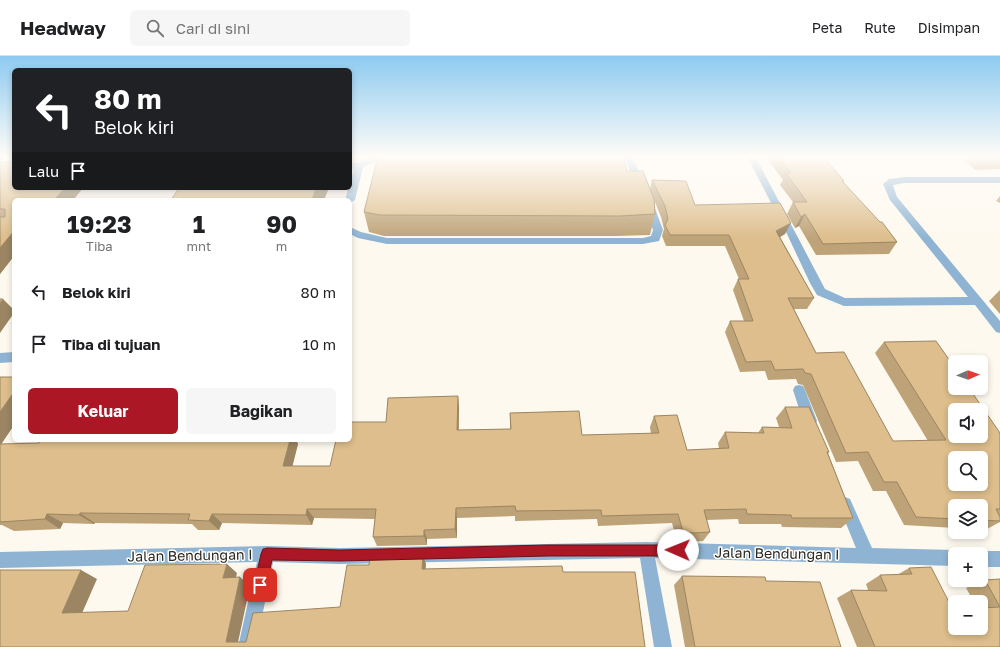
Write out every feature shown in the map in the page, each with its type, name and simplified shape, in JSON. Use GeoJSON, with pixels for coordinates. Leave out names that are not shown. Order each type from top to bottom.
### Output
{"type":"FeatureCollection","features":[{"type":"Feature","properties":{"kind":"street"},"geometry":{"type":"LineString","coordinates":[[352,231],[358,235],[387,241],[595,242],[654,239],[658,230],[655,217],[640,184]]}},
{"type":"Feature","properties":{"kind":"street"},"geometry":{"type":"LineString","coordinates":[[765,184],[792,234],[815,284],[821,292],[844,302],[864,303],[945,300],[978,301]]}},
{"type":"Feature","properties":{"kind":"street"},"geometry":{"type":"LineString","coordinates":[[889,184],[893,198],[1000,329]]}},
{"type":"Feature","properties":{"kind":"street"},"geometry":{"type":"LineString","coordinates":[[0,358],[12,357]]}},
{"type":"Feature","properties":{"kind":"street"},"geometry":{"type":"LineString","coordinates":[[799,390],[814,432]]}},
{"type":"Feature","properties":{"kind":"street"},"geometry":{"type":"LineString","coordinates":[[839,489],[867,555]]}},
{"type":"Feature","properties":{"kind":"street"},"geometry":{"type":"LineString","coordinates":[[646,550],[663,647]]}},
{"type":"Feature","properties":{"kind":"street","name":"Jalan Bendungan I"},"geometry":{"type":"LineString","coordinates":[[0,560],[267,554],[340,556],[646,550],[948,558]]}},
{"type":"Feature","properties":{"kind":"street"},"geometry":{"type":"LineString","coordinates":[[247,647],[267,554]]}},
{"type":"Feature","properties":{"kind":"street"},"geometry":{"type":"LineString","coordinates":[[988,559],[1000,559]]}},
{"type":"Feature","properties":{"kind":"building"},"geometry":{"type":"Polygon","coordinates":[[[0,184],[12,184],[12,190],[63,190],[56,198],[12,198],[12,233],[0,248],[0,217],[5,217],[5,209],[0,209],[0,184]]]}},
{"type":"Feature","properties":{"kind":"building"},"geometry":{"type":"Polygon","coordinates":[[[371,184],[648,184],[654,199],[655,214],[620,216],[380,215],[364,212],[371,184]]]}},
{"type":"Feature","properties":{"kind":"building"},"geometry":{"type":"Polygon","coordinates":[[[654,184],[687,184],[695,205],[780,203],[791,223],[776,231],[814,298],[788,298],[816,353],[844,352],[893,441],[946,440],[884,342],[936,341],[948,358],[948,395],[974,395],[979,403],[948,403],[948,443],[988,443],[988,416],[1000,433],[1000,509],[996,509],[1000,517],[1000,521],[988,520],[988,499],[948,499],[948,519],[916,517],[897,482],[884,482],[868,452],[846,453],[811,374],[805,373],[803,369],[775,370],[771,361],[746,362],[730,321],[753,321],[738,279],[749,279],[729,235],[670,235],[665,225],[668,219],[665,206],[654,184]]]}},
{"type":"Feature","properties":{"kind":"building"},"geometry":{"type":"Polygon","coordinates":[[[794,184],[844,184],[880,222],[882,222],[897,242],[823,244],[805,214],[801,217],[793,202],[807,202],[794,184]]]}},
{"type":"Feature","properties":{"kind":"building"},"geometry":{"type":"Polygon","coordinates":[[[178,190],[315,190],[313,198],[172,198],[178,190]]]}},
{"type":"Feature","properties":{"kind":"building"},"geometry":{"type":"Polygon","coordinates":[[[0,377],[12,377],[12,395],[0,412],[0,377]]]}},
{"type":"Feature","properties":{"kind":"building"},"geometry":{"type":"Polygon","coordinates":[[[458,396],[457,430],[511,429],[510,413],[579,411],[582,435],[659,433],[654,416],[677,415],[687,450],[729,448],[725,432],[764,433],[762,427],[792,428],[785,407],[809,407],[829,452],[827,452],[853,518],[792,518],[791,515],[747,514],[746,509],[704,510],[710,532],[694,533],[683,532],[678,514],[602,516],[601,510],[516,511],[515,506],[456,508],[455,529],[424,530],[424,536],[373,537],[376,509],[307,509],[306,515],[212,514],[209,521],[188,520],[190,514],[47,514],[45,519],[0,522],[0,444],[40,442],[289,442],[283,466],[330,466],[336,442],[352,442],[352,422],[386,422],[388,398],[458,396]]]}},
{"type":"Feature","properties":{"kind":"building"},"geometry":{"type":"Polygon","coordinates":[[[423,555],[422,569],[562,566],[563,572],[635,572],[645,647],[0,647],[0,570],[81,570],[62,613],[128,611],[145,565],[227,564],[223,578],[240,577],[226,642],[246,642],[253,613],[340,607],[347,565],[369,565],[370,556],[423,555]]]}},
{"type":"Feature","properties":{"kind":"building"},"geometry":{"type":"Polygon","coordinates":[[[931,567],[948,600],[948,635],[988,635],[988,608],[1000,607],[1000,647],[875,647],[851,590],[887,591],[880,575],[912,574],[909,568],[931,567]]]}},
{"type":"Feature","properties":{"kind":"building"},"geometry":{"type":"Polygon","coordinates":[[[682,576],[765,577],[766,581],[820,582],[841,647],[695,647],[682,576]]]}},
{"type":"Feature","properties":{"kind":"building"},"geometry":{"type":"Polygon","coordinates":[[[1000,579],[1000,607],[988,585],[988,580],[1000,579]]]}},
{"type":"Feature","properties":{"kind":"route"},"geometry":{"type":"LineString","coordinates":[[260,585],[267,554],[340,556],[548,550],[678,550]]}}]}
